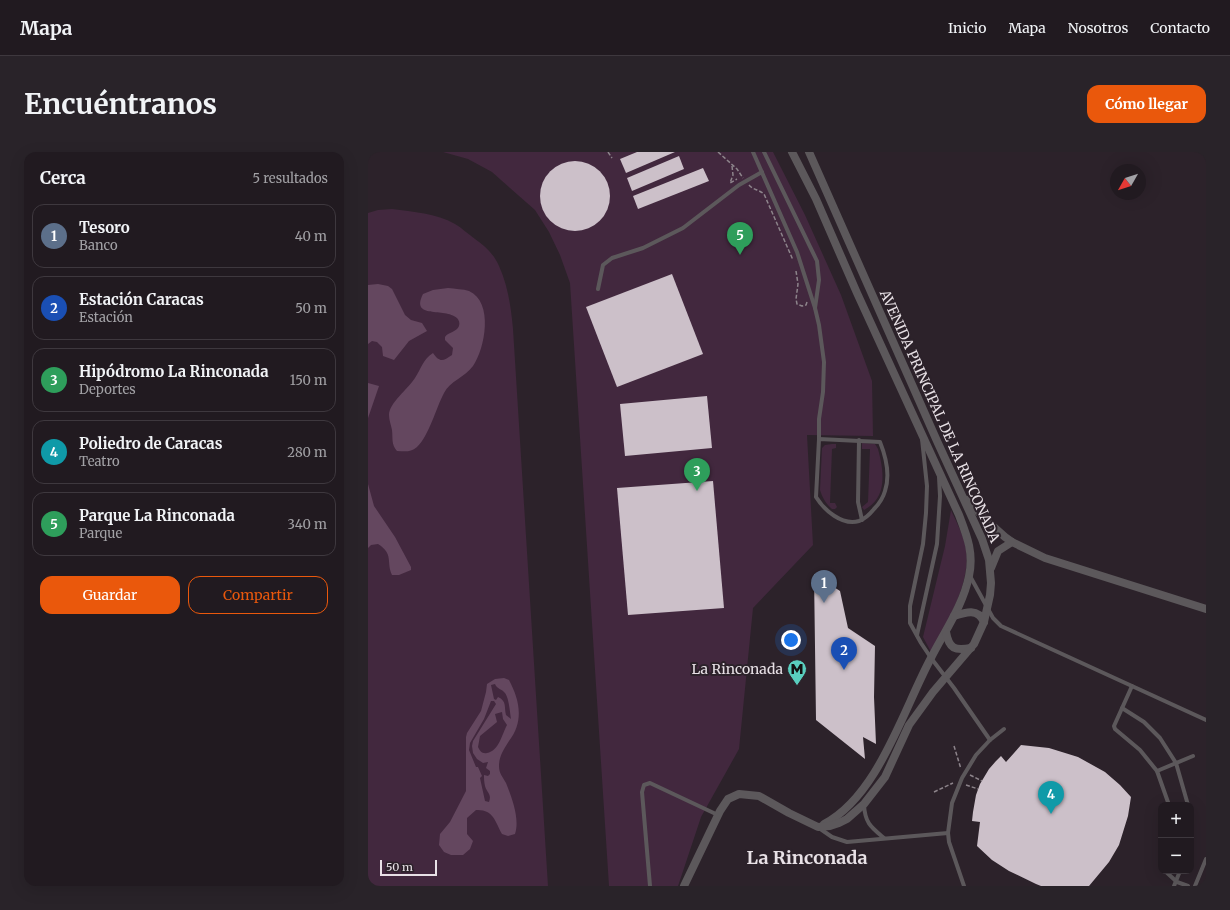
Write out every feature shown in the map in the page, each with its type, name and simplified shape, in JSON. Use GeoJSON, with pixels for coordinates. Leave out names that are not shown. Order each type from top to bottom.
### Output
{"type":"FeatureCollection","features":[{"type":"Feature","properties":{"kind":"street","name":"AVENIDA PRINCIPAL DE LA RINCONADA"},"geometry":{"type":"LineString","coordinates":[[792,152],[816,199],[857,293],[959,515],[971,552],[967,587],[954,616],[931,658],[874,774],[856,797],[834,819],[818,827]]}},
{"type":"Feature","properties":{"kind":"street","name":"AVENIDA PRINCIPAL DE LA RINCONADA"},"geometry":{"type":"LineString","coordinates":[[809,152],[984,544],[989,560],[992,583],[984,622],[978,637],[971,648],[933,692],[909,725],[885,776],[864,804],[847,819],[830,826],[818,827]]}},
{"type":"Feature","properties":{"kind":"street"},"geometry":{"type":"LineString","coordinates":[[963,495],[986,520],[1012,542],[1045,558],[1206,609]]}},
{"type":"Feature","properties":{"kind":"street"},"geometry":{"type":"LineString","coordinates":[[990,570],[998,551],[1012,542]]}},
{"type":"Feature","properties":{"kind":"street"},"geometry":{"type":"LineString","coordinates":[[954,616],[966,612],[977,613],[982,617],[984,622]]}},
{"type":"Feature","properties":{"kind":"street"},"geometry":{"type":"LineString","coordinates":[[946,632],[947,640],[955,649],[960,650],[971,648]]}},
{"type":"Feature","properties":{"kind":"street"},"geometry":{"type":"LineString","coordinates":[[684,886],[718,815],[728,799],[738,794],[759,796],[818,827]]}},
{"type":"Feature","properties":{"kind":"lane"},"geometry":{"type":"LineString","coordinates":[[753,152],[797,252],[819,325],[824,362],[823,392],[819,420],[816,497],[827,511],[844,520],[862,520],[882,499],[887,486],[887,470],[884,453],[880,442],[819,439]]}},
{"type":"Feature","properties":{"kind":"lane"},"geometry":{"type":"LineString","coordinates":[[764,152],[817,261],[819,280],[815,308]]}},
{"type":"Feature","properties":{"kind":"lane"},"geometry":{"type":"LineString","coordinates":[[598,289],[603,265],[612,258],[643,248],[683,228],[746,181],[762,172]]}},
{"type":"Feature","properties":{"kind":"lane"},"geometry":{"type":"LineString","coordinates":[[921,431],[927,493],[923,544],[910,606],[910,623],[931,658],[990,740]]}},
{"type":"Feature","properties":{"kind":"lane"},"geometry":{"type":"LineString","coordinates":[[859,440],[858,502],[862,520]]}},
{"type":"Feature","properties":{"kind":"lane"},"geometry":{"type":"LineString","coordinates":[[916,635],[937,544],[940,496],[938,470]]}},
{"type":"Feature","properties":{"kind":"lane"},"geometry":{"type":"LineString","coordinates":[[969,576],[987,609],[1001,626],[1206,720]]}},
{"type":"Feature","properties":{"kind":"lane"},"geometry":{"type":"LineString","coordinates":[[1132,686],[1114,722],[1114,726],[1115,729],[1140,750],[1157,771],[1168,802]]}},
{"type":"Feature","properties":{"kind":"lane"},"geometry":{"type":"LineString","coordinates":[[1122,708],[1144,722],[1160,738],[1176,763],[1187,802]]}},
{"type":"Feature","properties":{"kind":"lane"},"geometry":{"type":"LineString","coordinates":[[963,885],[954,860],[948,832],[952,803],[962,778],[976,755],[990,740],[1004,729]]}},
{"type":"Feature","properties":{"kind":"lane"},"geometry":{"type":"LineString","coordinates":[[1157,771],[1193,756]]}},
{"type":"Feature","properties":{"kind":"lane"},"geometry":{"type":"LineString","coordinates":[[650,886],[642,792],[644,785],[650,782],[718,815]]}},
{"type":"Feature","properties":{"kind":"lane"},"geometry":{"type":"LineString","coordinates":[[864,804],[864,814],[869,825],[884,838]]}},
{"type":"Feature","properties":{"kind":"lane"},"geometry":{"type":"LineString","coordinates":[[818,827],[832,837],[847,842],[948,832]]}},
{"type":"Feature","properties":{"kind":"lane"},"geometry":{"type":"LineString","coordinates":[[1195,886],[1206,859]]}},
{"type":"Feature","properties":{"kind":"lane"},"geometry":{"type":"LineString","coordinates":[[1168,874],[1177,882],[1188,886]]}},
{"type":"Feature","properties":{"kind":"lane"},"geometry":{"type":"LineString","coordinates":[[1174,886],[1179,874]]}},
{"type":"Feature","properties":{"kind":"path"},"geometry":{"type":"LineString","coordinates":[[608,152],[612,158]]}},
{"type":"Feature","properties":{"kind":"path"},"geometry":{"type":"LineString","coordinates":[[718,152],[731,164],[753,190],[758,190],[764,194],[794,264]]}},
{"type":"Feature","properties":{"kind":"path"},"geometry":{"type":"LineString","coordinates":[[731,164],[733,172],[730,183],[742,177]]}},
{"type":"Feature","properties":{"kind":"path"},"geometry":{"type":"LineString","coordinates":[[796,270],[798,284],[796,299],[797,304],[804,306],[807,303],[806,300]]}},
{"type":"Feature","properties":{"kind":"path"},"geometry":{"type":"LineString","coordinates":[[797,275],[800,277],[802,285]]}},
{"type":"Feature","properties":{"kind":"path"},"geometry":{"type":"LineString","coordinates":[[954,746],[959,761]]}},
{"type":"Feature","properties":{"kind":"path"},"geometry":{"type":"LineString","coordinates":[[968,774],[982,781]]}},
{"type":"Feature","properties":{"kind":"path"},"geometry":{"type":"LineString","coordinates":[[934,792],[956,782]]}},
{"type":"Feature","properties":{"kind":"path"},"geometry":{"type":"LineString","coordinates":[[964,784],[978,788]]}},
{"type":"Feature","properties":{"kind":"shaded area"},"geometry":{"type":"Polygon","coordinates":[[[443,152],[773,152],[805,215],[841,295],[872,381],[873,436],[807,435],[813,545],[753,608],[739,749],[701,817],[678,886],[609,886],[570,283],[560,255],[549,232],[535,210],[492,172],[468,159],[443,152]]]}},
{"type":"Feature","properties":{"kind":"shaded area"},"geometry":{"type":"Polygon","coordinates":[[[392,209],[440,217],[460,227],[492,254],[499,266],[507,289],[513,329],[548,886],[368,886],[368,213],[378,210],[392,209]]]}},
{"type":"Feature","properties":{"kind":"shaded area"},"geometry":{"type":"Polygon","coordinates":[[[378,284],[388,286],[392,289],[405,315],[411,320],[422,323],[427,331],[409,341],[394,360],[383,356],[382,347],[377,342],[372,341],[368,344],[368,285],[378,284]]]}},
{"type":"Feature","properties":{"kind":"shaded area"},"geometry":{"type":"Polygon","coordinates":[[[448,288],[469,291],[477,297],[482,305],[485,326],[481,349],[470,370],[450,385],[444,393],[429,429],[417,447],[407,451],[397,451],[393,443],[389,417],[392,406],[412,382],[424,361],[430,355],[433,353],[440,360],[442,360],[452,355],[453,348],[445,340],[445,337],[458,328],[459,324],[457,318],[445,313],[425,310],[421,307],[420,302],[423,294],[433,290],[448,288]]]}},
{"type":"Feature","properties":{"kind":"shaded area"},"geometry":{"type":"Polygon","coordinates":[[[368,383],[379,386],[368,418],[368,383]]]}},
{"type":"Feature","properties":{"kind":"shaded area"},"geometry":{"type":"Polygon","coordinates":[[[862,443],[875,444],[878,449],[883,475],[881,491],[872,505],[864,510],[862,507],[868,502],[870,449],[862,449],[862,443]]]}},
{"type":"Feature","properties":{"kind":"shaded area"},"geometry":{"type":"Polygon","coordinates":[[[836,444],[836,448],[832,449],[830,503],[835,503],[837,507],[835,509],[832,509],[828,505],[820,490],[822,448],[825,445],[836,444]]]}},
{"type":"Feature","properties":{"kind":"shaded area"},"geometry":{"type":"Polygon","coordinates":[[[368,484],[374,506],[395,537],[411,567],[411,570],[399,575],[392,575],[389,558],[386,551],[378,544],[371,545],[368,548],[368,484]]]}},
{"type":"Feature","properties":{"kind":"shaded area"},"geometry":{"type":"Polygon","coordinates":[[[951,510],[961,531],[965,544],[967,557],[966,571],[951,614],[931,652],[923,637],[945,546],[951,510]]]}},
{"type":"Feature","properties":{"kind":"shaded area"},"geometry":{"type":"Polygon","coordinates":[[[504,678],[509,680],[518,703],[519,711],[517,726],[502,753],[499,766],[500,773],[506,783],[515,808],[517,822],[515,834],[508,836],[502,834],[495,820],[490,814],[482,810],[476,810],[467,818],[467,834],[473,841],[470,849],[463,855],[451,855],[444,852],[439,845],[440,834],[450,822],[466,791],[467,733],[481,711],[487,684],[495,679],[504,678]],[[495,684],[491,685],[494,699],[496,700],[498,697],[503,700],[506,715],[511,719],[506,695],[495,684]],[[491,701],[484,719],[470,743],[469,750],[476,767],[478,767],[482,776],[480,778],[485,801],[489,802],[490,795],[485,786],[484,777],[484,775],[488,776],[490,774],[490,771],[486,768],[488,762],[483,763],[477,759],[473,753],[472,746],[473,741],[496,704],[494,701],[491,701]],[[502,712],[495,714],[497,722],[480,736],[478,747],[482,753],[491,752],[497,746],[507,725],[503,719],[502,712]]]}},
{"type":"Feature","properties":{"kind":"building"},"geometry":{"type":"Polygon","coordinates":[[[637,152],[675,152],[626,173],[620,159],[637,152]]]}},
{"type":"Feature","properties":{"kind":"building"},"geometry":{"type":"Polygon","coordinates":[[[679,156],[684,169],[632,191],[627,178],[679,156]]]}},
{"type":"Feature","properties":{"kind":"building"},"geometry":{"type":"Polygon","coordinates":[[[575,161],[588,164],[600,171],[607,183],[610,196],[607,209],[600,221],[588,228],[575,231],[562,228],[550,221],[543,209],[540,196],[543,183],[550,171],[562,164],[575,161]]]}},
{"type":"Feature","properties":{"kind":"building"},"geometry":{"type":"Polygon","coordinates":[[[703,168],[709,181],[638,209],[633,196],[703,168]]]}},
{"type":"Feature","properties":{"kind":"building"},"geometry":{"type":"Polygon","coordinates":[[[672,274],[703,354],[617,387],[586,307],[672,274]]]}},
{"type":"Feature","properties":{"kind":"building"},"geometry":{"type":"Polygon","coordinates":[[[707,396],[712,448],[625,456],[620,404],[707,396]]]}},
{"type":"Feature","properties":{"kind":"building"},"geometry":{"type":"Polygon","coordinates":[[[713,481],[724,608],[628,615],[617,488],[713,481]]]}},
{"type":"Feature","properties":{"kind":"building"},"geometry":{"type":"Polygon","coordinates":[[[814,574],[840,591],[848,628],[875,646],[874,697],[876,744],[863,737],[865,759],[816,720],[814,574]]]}},
{"type":"Feature","properties":{"kind":"building"},"geometry":{"type":"Polygon","coordinates":[[[1021,745],[1049,748],[1078,757],[1105,772],[1131,797],[1128,816],[1119,845],[1109,862],[1089,886],[1041,886],[1009,871],[992,860],[977,846],[980,822],[972,821],[976,795],[980,784],[989,769],[1001,756],[1006,762],[1021,745]]]}},
{"type":"Feature","properties":{"kind":"place","name":"Parque La Rinconada"},"geometry":{"type":"Point","coordinates":[740,255]}},
{"type":"Feature","properties":{"kind":"place","name":"Hipódromo La Rinconada"},"geometry":{"type":"Point","coordinates":[697,491]}},
{"type":"Feature","properties":{"kind":"place","name":"Tesoro"},"geometry":{"type":"Point","coordinates":[824,603]}},
{"type":"Feature","properties":{"kind":"place","name":"Estación Caracas"},"geometry":{"type":"Point","coordinates":[844,670]}},
{"type":"Feature","properties":{"kind":"place","name":"La Rinconada"},"geometry":{"type":"Point","coordinates":[797,686]}},
{"type":"Feature","properties":{"kind":"place","name":"Poliedro de Caracas"},"geometry":{"type":"Point","coordinates":[1051,814]}},
{"type":"Feature","properties":{"kind":"district","name":"La Rinconada"},"geometry":{"type":"Point","coordinates":[807,857]}}]}
